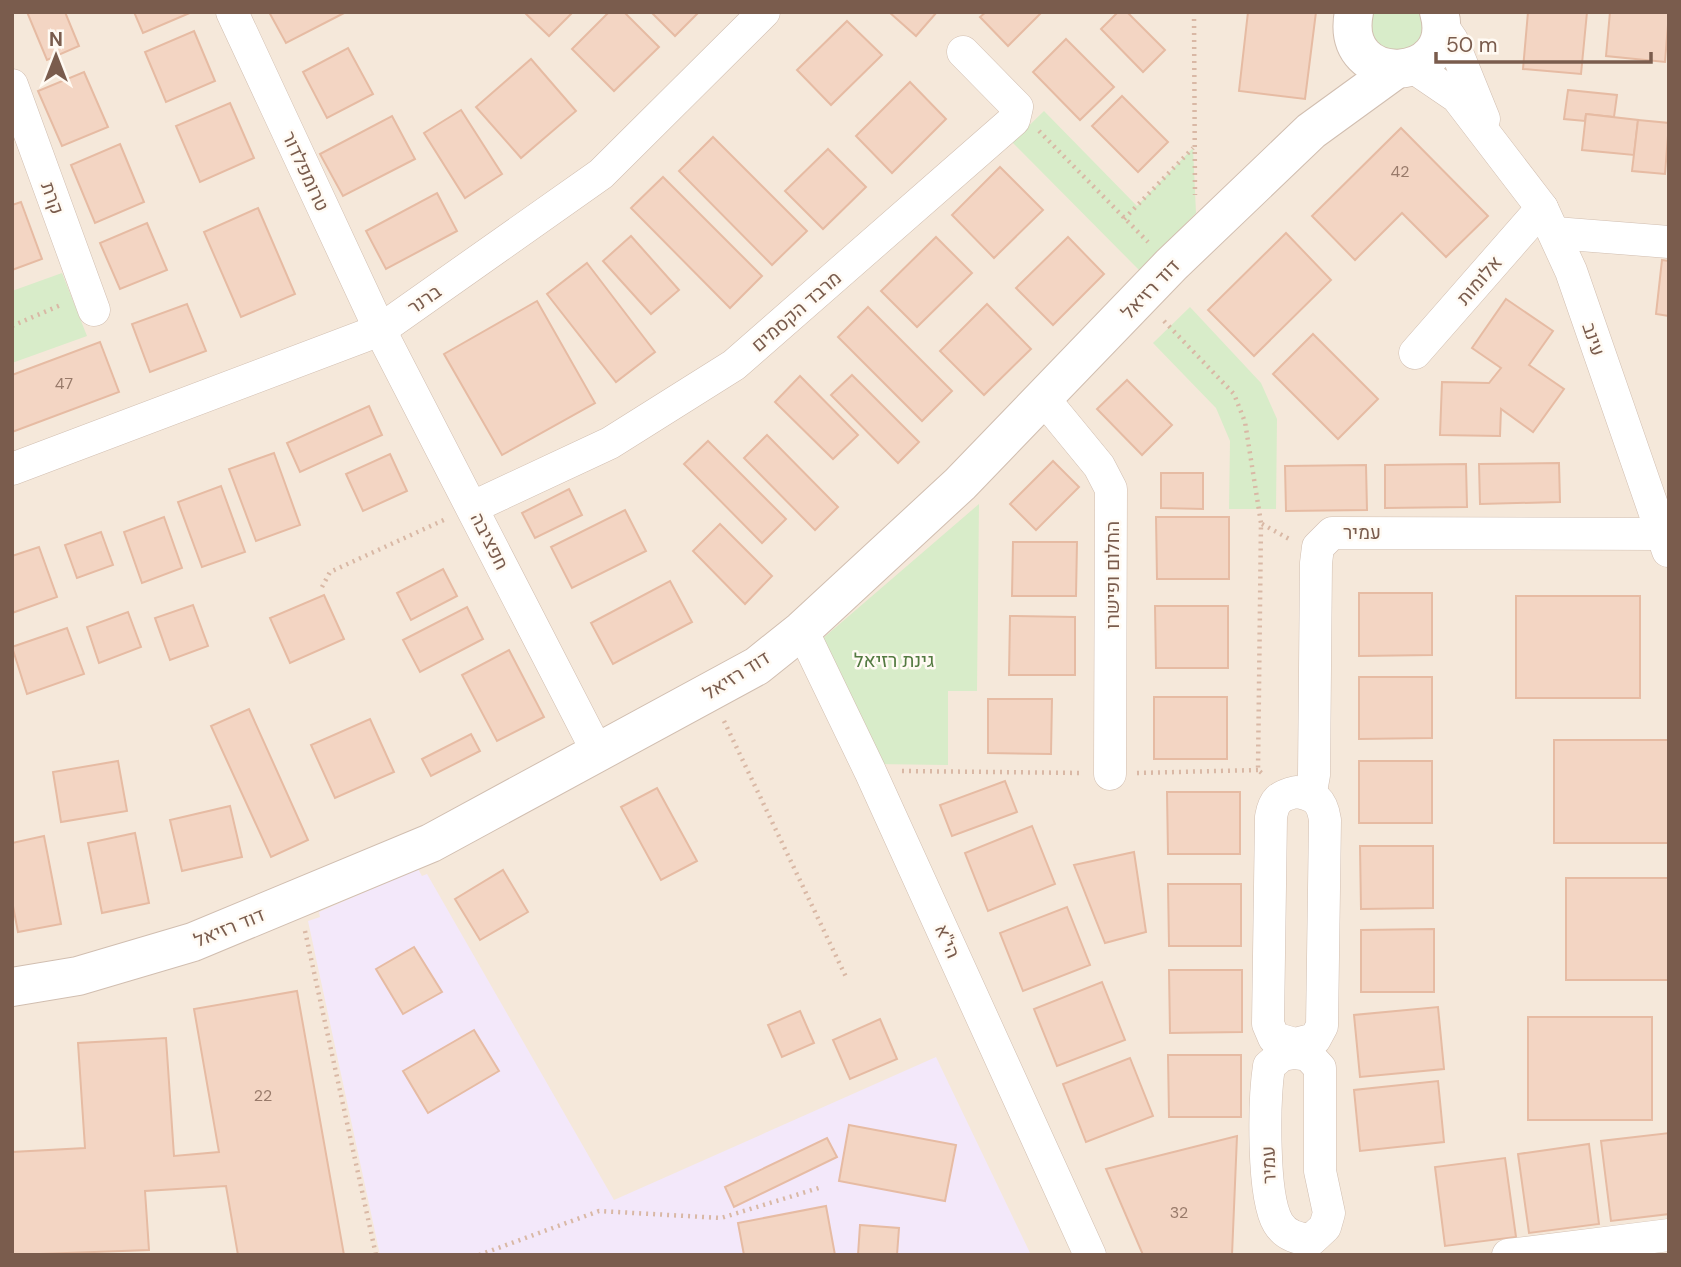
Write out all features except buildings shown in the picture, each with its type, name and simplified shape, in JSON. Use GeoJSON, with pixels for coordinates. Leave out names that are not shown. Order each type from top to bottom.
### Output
{"type":"FeatureCollection","features":[{"type":"Feature","properties":{"kind":"street","name":"טרומפלדור"},"geometry":{"type":"LineString","coordinates":[[232,12],[380,330]]}},
{"type":"Feature","properties":{"kind":"street","name":"ברנר"},"geometry":{"type":"LineString","coordinates":[[12,469],[380,330],[601,174],[764,12]]}},
{"type":"Feature","properties":{"kind":"street","name":"דוד רזיאל"},"geometry":{"type":"LineString","coordinates":[[12,987],[78,976],[193,942],[431,843],[757,666],[802,630],[960,484],[1171,265],[1311,131],[1434,50],[1440,18]]}},
{"type":"Feature","properties":{"kind":"street","name":"עינב"},"geometry":{"type":"LineString","coordinates":[[1440,18],[1463,63],[1492,140]]}},
{"type":"Feature","properties":{"kind":"street","name":"דוד רזיאל"},"geometry":{"type":"LineString","coordinates":[[1311,131],[1351,58],[1353,19]]}},
{"type":"Feature","properties":{"kind":"street"},"geometry":{"type":"LineString","coordinates":[[1353,19],[1364,56],[1384,68],[1404,68]]}},
{"type":"Feature","properties":{"kind":"street"},"geometry":{"type":"LineString","coordinates":[[963,52],[1017,107]]}},
{"type":"Feature","properties":{"kind":"street","name":"עינב"},"geometry":{"type":"LineString","coordinates":[[1404,68],[1457,97],[1492,140],[1548,220],[1571,271],[1665,543]]}},
{"type":"Feature","properties":{"kind":"street","name":"קרת"},"geometry":{"type":"LineString","coordinates":[[12,85],[91,301]]}},
{"type":"Feature","properties":{"kind":"street","name":"מרבד הקסמים"},"geometry":{"type":"LineString","coordinates":[[473,507],[610,443],[734,365],[1014,120],[1017,107]]}},
{"type":"Feature","properties":{"kind":"street"},"geometry":{"type":"LineString","coordinates":[[1548,220],[1669,242]]}},
{"type":"Feature","properties":{"kind":"street","name":"אלומות"},"geometry":{"type":"LineString","coordinates":[[1415,353],[1548,220]]}},
{"type":"Feature","properties":{"kind":"street","name":"חפציבה"},"geometry":{"type":"LineString","coordinates":[[380,330],[598,753]]}},
{"type":"Feature","properties":{"kind":"street","name":"החלום ופישרו"},"geometry":{"type":"LineString","coordinates":[[1044,399],[1099,466],[1111,489],[1110,774]]}},
{"type":"Feature","properties":{"kind":"street","name":"עמיר"},"geometry":{"type":"LineString","coordinates":[[1294,794],[1315,797],[1323,806],[1325,820],[1321,1032],[1318,1051],[1320,1164],[1329,1213],[1325,1227],[1312,1250],[1280,1226],[1270,1200],[1267,1156],[1271,817],[1274,803],[1294,794],[1312,786],[1316,563],[1324,538],[1332,533],[1346,533],[1665,543]]}},
{"type":"Feature","properties":{"kind":"street","name":"הי\"א"},"geometry":{"type":"LineString","coordinates":[[802,630],[870,771],[1090,1255]]}},
{"type":"Feature","properties":{"kind":"street"},"geometry":{"type":"LineString","coordinates":[[1269,1031],[1274,1038],[1294,1044],[1315,1039],[1321,1032]]}},
{"type":"Feature","properties":{"kind":"street"},"geometry":{"type":"LineString","coordinates":[[1269,1066],[1273,1059],[1294,1053],[1308,1055],[1320,1068]]}},
{"type":"Feature","properties":{"kind":"street"},"geometry":{"type":"LineString","coordinates":[[1508,1255],[1669,1236]]}},
{"type":"Feature","properties":{"kind":"path"},"geometry":{"type":"LineString","coordinates":[[1193,13],[1195,200]]}},
{"type":"Feature","properties":{"kind":"path"},"geometry":{"type":"LineString","coordinates":[[1017,107],[1171,265]]}},
{"type":"Feature","properties":{"kind":"path"},"geometry":{"type":"LineString","coordinates":[[1124,219],[1193,148]]}},
{"type":"Feature","properties":{"kind":"path"},"geometry":{"type":"LineString","coordinates":[[1141,298],[1234,394],[1245,422],[1261,523],[1258,770],[1294,794]]}},
{"type":"Feature","properties":{"kind":"path"},"geometry":{"type":"LineString","coordinates":[[12,326],[91,301]]}},
{"type":"Feature","properties":{"kind":"path"},"geometry":{"type":"LineString","coordinates":[[322,587],[330,572],[473,507]]}},
{"type":"Feature","properties":{"kind":"path"},"geometry":{"type":"LineString","coordinates":[[710,692],[846,977]]}},
{"type":"Feature","properties":{"kind":"path"},"geometry":{"type":"LineString","coordinates":[[870,771],[944,772]]}},
{"type":"Feature","properties":{"kind":"path"},"geometry":{"type":"LineString","coordinates":[[298,899],[376,1255]]}},
{"type":"Feature","properties":{"kind":"path"},"geometry":{"type":"LineString","coordinates":[[479,1255],[599,1212],[721,1218],[822,1187]]}},
{"type":"Feature","properties":{"kind":"shaded area"},"geometry":{"type":"Polygon","coordinates":[[[12,12],[1669,12],[1669,1255],[12,1255],[12,12]]]}},
{"type":"Feature","properties":{"kind":"shaded area"},"geometry":{"type":"Polygon","coordinates":[[[418,869],[422,876],[427,874],[614,1200],[936,1057],[1031,1255],[380,1255],[308,921],[320,917],[319,912],[418,869]]]}},
{"type":"Feature","properties":{"kind":"green space"},"geometry":{"type":"Polygon","coordinates":[[[1370,12],[1423,12],[1426,34],[1407,54],[1372,44],[1370,12]]]}},
{"type":"Feature","properties":{"kind":"green space"},"geometry":{"type":"Polygon","coordinates":[[[1044,111],[1137,206],[1193,148],[1196,213],[1140,271],[1012,142],[1044,111]]]}},
{"type":"Feature","properties":{"kind":"green space"},"geometry":{"type":"Polygon","coordinates":[[[62,273],[87,336],[12,363],[12,291],[62,273]]]}},
{"type":"Feature","properties":{"kind":"green space"},"geometry":{"type":"Polygon","coordinates":[[[1190,307],[1261,383],[1277,419],[1276,509],[1229,509],[1230,441],[1216,408],[1153,343],[1190,307]]]}},
{"type":"Feature","properties":{"kind":"green space","name":"גינת רזיאל"},"geometry":{"type":"Polygon","coordinates":[[[979,504],[977,691],[948,691],[948,765],[874,764],[814,646],[979,504]]]}}]}
